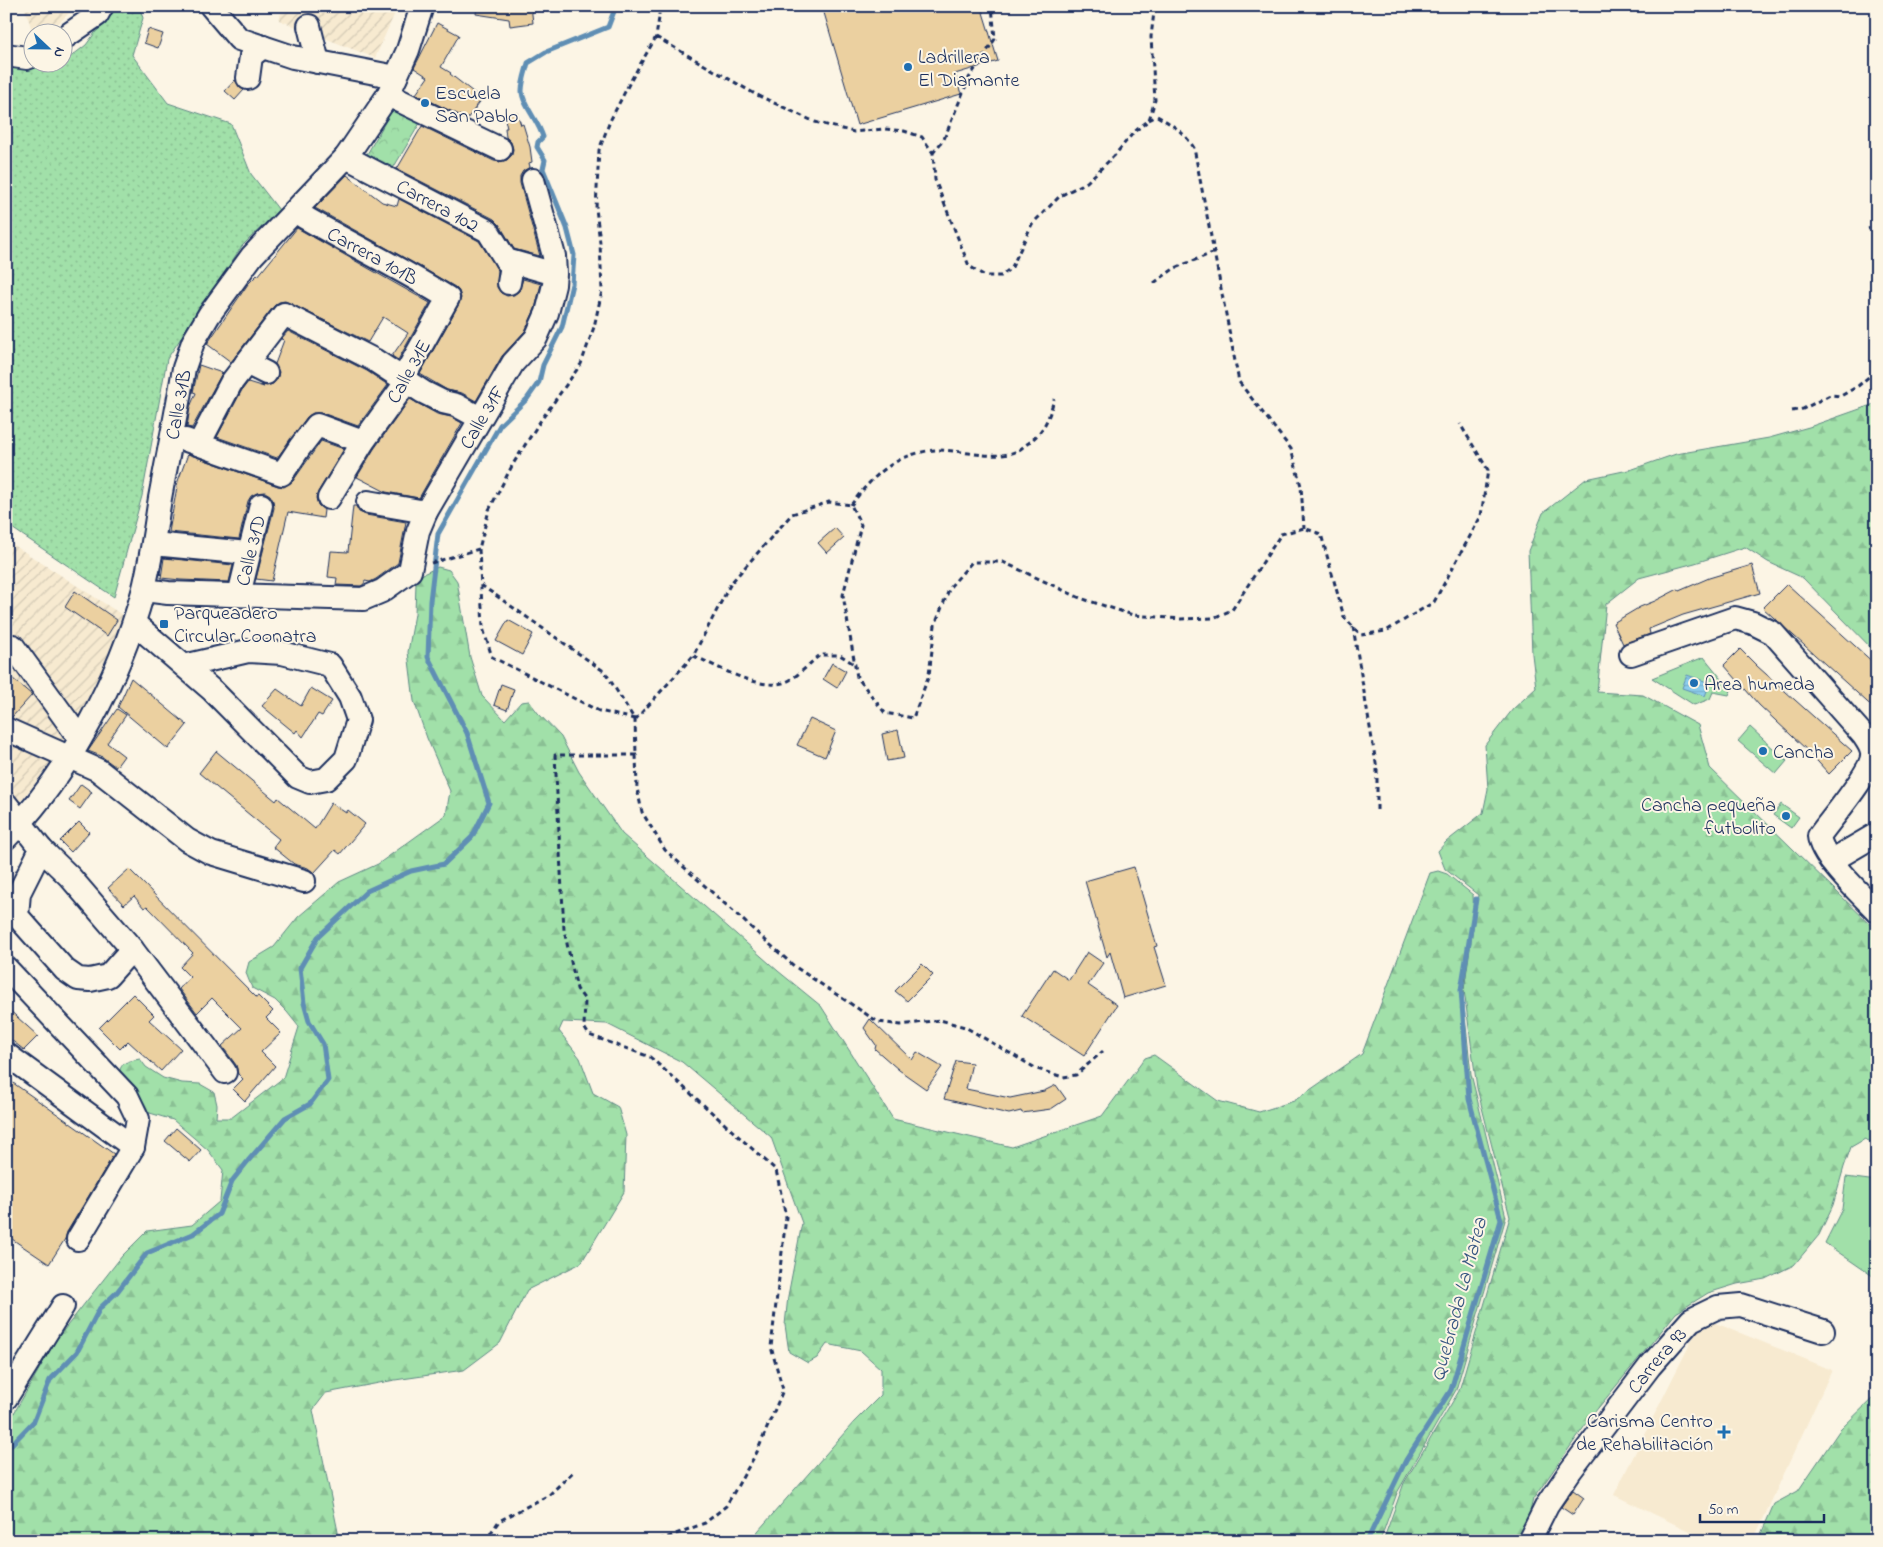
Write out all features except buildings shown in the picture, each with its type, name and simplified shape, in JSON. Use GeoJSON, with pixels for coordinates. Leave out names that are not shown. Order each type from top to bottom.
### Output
{"type":"FeatureCollection","features":[{"type":"Feature","properties":{"kind":"street"},"geometry":{"type":"LineString","coordinates":[[72,32],[97,15],[102,6]]}},
{"type":"Feature","properties":{"kind":"street"},"geometry":{"type":"LineString","coordinates":[[211,6],[238,39],[392,86],[500,149]]}},
{"type":"Feature","properties":{"kind":"street","name":"Calle 31B"},"geometry":{"type":"LineString","coordinates":[[14,831],[75,749],[103,696],[134,623],[144,590],[184,368],[193,342],[209,315],[252,256],[346,157],[392,86],[411,42],[422,6]]}},
{"type":"Feature","properties":{"kind":"street"},"geometry":{"type":"LineString","coordinates":[[309,26],[318,62]]}},
{"type":"Feature","properties":{"kind":"street"},"geometry":{"type":"LineString","coordinates":[[248,78],[250,56],[263,47]]}},
{"type":"Feature","properties":{"kind":"street"},"geometry":{"type":"LineString","coordinates":[[6,55],[22,57]]}},
{"type":"Feature","properties":{"kind":"street","name":"Carrera 102"},"geometry":{"type":"LineString","coordinates":[[346,157],[488,231],[506,260]]}},
{"type":"Feature","properties":{"kind":"street","name":"Calle 31F"},"geometry":{"type":"LineString","coordinates":[[239,596],[363,599],[375,595],[410,571],[418,531],[426,512],[513,363],[536,338],[547,313],[554,285],[552,273],[554,256],[533,180]]}},
{"type":"Feature","properties":{"kind":"street","name":"Carrera 101B"},"geometry":{"type":"LineString","coordinates":[[304,217],[368,254],[407,272],[442,294]]}},
{"type":"Feature","properties":{"kind":"street"},"geometry":{"type":"LineString","coordinates":[[506,260],[552,273]]}},
{"type":"Feature","properties":{"kind":"street"},"geometry":{"type":"LineString","coordinates":[[506,260],[512,265],[510,283]]}},
{"type":"Feature","properties":{"kind":"street","name":"Calle 31E"},"geometry":{"type":"LineString","coordinates":[[329,498],[363,442],[405,384],[406,373],[448,298],[442,294]]}},
{"type":"Feature","properties":{"kind":"street"},"geometry":{"type":"LineString","coordinates":[[200,444],[231,383],[284,314],[374,360],[443,402],[456,405],[480,418]]}},
{"type":"Feature","properties":{"kind":"street"},"geometry":{"type":"LineString","coordinates":[[246,363],[266,372]]}},
{"type":"Feature","properties":{"kind":"street"},"geometry":{"type":"LineString","coordinates":[[171,436],[200,444],[282,474],[317,425],[363,442]]}},
{"type":"Feature","properties":{"kind":"street"},"geometry":{"type":"LineString","coordinates":[[368,502],[426,512]]}},
{"type":"Feature","properties":{"kind":"street","name":"Calle 31D"},"geometry":{"type":"LineString","coordinates":[[239,596],[260,506]]}},
{"type":"Feature","properties":{"kind":"street"},"geometry":{"type":"LineString","coordinates":[[153,544],[248,553]]}},
{"type":"Feature","properties":{"kind":"street"},"geometry":{"type":"LineString","coordinates":[[144,590],[239,596]]}},
{"type":"Feature","properties":{"kind":"street"},"geometry":{"type":"LineString","coordinates":[[1630,654],[1735,618],[1752,623],[1773,633],[1863,735],[1869,745],[1872,754],[1868,770],[1819,836],[1820,845],[1831,860],[1877,911]]}},
{"type":"Feature","properties":{"kind":"street"},"geometry":{"type":"LineString","coordinates":[[134,623],[213,691],[298,776],[310,782],[326,779],[346,759],[358,720],[350,696],[330,665],[282,653],[248,651],[184,666]]}},
{"type":"Feature","properties":{"kind":"street"},"geometry":{"type":"LineString","coordinates":[[13,646],[75,749],[98,770],[187,840],[211,853],[304,881]]}},
{"type":"Feature","properties":{"kind":"street"},"geometry":{"type":"LineString","coordinates":[[6,730],[75,749]]}},
{"type":"Feature","properties":{"kind":"street"},"geometry":{"type":"LineString","coordinates":[[6,804],[14,831],[41,849],[70,877],[132,949],[225,1072]]}},
{"type":"Feature","properties":{"kind":"street"},"geometry":{"type":"LineString","coordinates":[[1831,860],[1877,834]]}},
{"type":"Feature","properties":{"kind":"street"},"geometry":{"type":"LineString","coordinates":[[41,849],[19,894],[17,916],[65,970],[78,979],[90,980],[108,976],[132,949]]}},
{"type":"Feature","properties":{"kind":"street"},"geometry":{"type":"LineString","coordinates":[[6,968],[127,1096],[138,1119],[133,1147],[78,1239]]}},
{"type":"Feature","properties":{"kind":"street"},"geometry":{"type":"LineString","coordinates":[[6,1054],[133,1147]]}},
{"type":"Feature","properties":{"kind":"street","name":"Carrera 93"},"geometry":{"type":"LineString","coordinates":[[1529,1541],[1547,1505],[1571,1470],[1650,1366],[1692,1320],[1718,1306],[1741,1305],[1823,1331]]}},
{"type":"Feature","properties":{"kind":"street"},"geometry":{"type":"LineString","coordinates":[[6,1398],[62,1306]]}},
{"type":"Feature","properties":{"kind":"path"},"geometry":{"type":"LineString","coordinates":[[635,720],[599,711],[492,656],[484,628],[478,549],[489,510],[513,464],[539,423],[581,364],[594,327],[602,291],[596,208],[600,150],[610,121],[656,37],[659,6]]}},
{"type":"Feature","properties":{"kind":"path"},"geometry":{"type":"LineString","coordinates":[[933,153],[944,139],[969,78],[995,39],[992,6]]}},
{"type":"Feature","properties":{"kind":"path"},"geometry":{"type":"LineString","coordinates":[[1149,120],[1155,100],[1150,37],[1154,12],[1157,6]]}},
{"type":"Feature","properties":{"kind":"path"},"geometry":{"type":"LineString","coordinates":[[656,37],[755,94],[815,122],[854,132],[884,129],[904,131],[922,137],[933,153],[935,180],[969,266],[986,276],[1001,276],[1012,267],[1032,224],[1060,196],[1086,182],[1114,156],[1134,132],[1157,116],[1173,124],[1186,135],[1194,148],[1239,382],[1291,448],[1301,486],[1304,528]]}},
{"type":"Feature","properties":{"kind":"path"},"geometry":{"type":"LineString","coordinates":[[1868,229],[1877,226]]}},
{"type":"Feature","properties":{"kind":"path"},"geometry":{"type":"LineString","coordinates":[[1154,283],[1175,268],[1215,252]]}},
{"type":"Feature","properties":{"kind":"path"},"geometry":{"type":"LineString","coordinates":[[1792,411],[1803,409],[1830,395],[1841,396],[1858,386],[1877,370]]}},
{"type":"Feature","properties":{"kind":"path"},"geometry":{"type":"LineString","coordinates":[[850,505],[868,482],[891,464],[913,455],[928,451],[994,455],[1016,452],[1037,437],[1049,419],[1054,399]]}},
{"type":"Feature","properties":{"kind":"path"},"geometry":{"type":"LineString","coordinates":[[850,505],[861,525],[843,595],[857,677],[885,713],[913,718],[929,675],[935,625],[950,587],[972,562],[1003,562],[1080,598],[1133,615],[1180,619],[1212,618],[1232,610],[1281,534],[1304,528],[1321,534],[1344,617],[1361,635],[1386,631],[1434,602],[1481,516],[1488,470],[1460,424]]}},
{"type":"Feature","properties":{"kind":"path"},"geometry":{"type":"LineString","coordinates":[[635,720],[693,656],[730,584],[792,514],[829,502],[850,505]]}},
{"type":"Feature","properties":{"kind":"path"},"geometry":{"type":"LineString","coordinates":[[432,562],[478,549]]}},
{"type":"Feature","properties":{"kind":"path"},"geometry":{"type":"LineString","coordinates":[[481,585],[605,672],[635,720],[637,788],[642,812],[665,850],[794,966],[878,1022],[901,1025],[940,1020],[965,1026],[1037,1069],[1063,1077],[1076,1075],[1103,1051]]}},
{"type":"Feature","properties":{"kind":"path"},"geometry":{"type":"LineString","coordinates":[[1353,627],[1377,769],[1377,812]]}},
{"type":"Feature","properties":{"kind":"path"},"geometry":{"type":"LineString","coordinates":[[693,656],[754,682],[773,685],[789,681],[820,655],[840,655],[854,664]]}},
{"type":"Feature","properties":{"kind":"path"},"geometry":{"type":"LineString","coordinates":[[637,755],[556,755],[564,930],[577,989],[584,1000],[584,1027],[589,1035],[650,1057],[776,1170],[786,1217],[771,1347],[783,1390],[757,1452],[726,1506],[705,1523],[657,1541]]}},
{"type":"Feature","properties":{"kind":"path"},"geometry":{"type":"LineString","coordinates":[[485,1541],[499,1521],[550,1495],[573,1472]]}},
{"type":"Feature","properties":{"kind":"shaded area"},"geometry":{"type":"Polygon","coordinates":[[[24,6],[76,6],[60,22],[29,22],[24,6]]]}},
{"type":"Feature","properties":{"kind":"shaded area"},"geometry":{"type":"Polygon","coordinates":[[[283,6],[398,6],[375,58],[279,20],[283,6]]]}},
{"type":"Feature","properties":{"kind":"shaded area"},"geometry":{"type":"Polygon","coordinates":[[[6,540],[127,618],[64,747],[6,820],[6,540]]]}},
{"type":"Feature","properties":{"kind":"shaded area","name":"Carisma Centro de Rehabilitación"},"geometry":{"type":"Polygon","coordinates":[[[1703,1318],[1832,1370],[1753,1541],[1710,1541],[1614,1495],[1703,1318]]]}},
{"type":"Feature","properties":{"kind":"green space"},"geometry":{"type":"Polygon","coordinates":[[[115,6],[139,6],[143,18],[132,55],[168,103],[231,124],[251,174],[279,210],[242,246],[167,359],[142,496],[114,597],[6,524],[6,55],[22,61],[22,72],[72,72],[72,56],[86,45],[115,6]]]}},
{"type":"Feature","properties":{"kind":"green space"},"geometry":{"type":"Polygon","coordinates":[[[396,103],[423,118],[392,170],[366,156],[396,103]]]}},
{"type":"Feature","properties":{"kind":"green space"},"geometry":{"type":"Polygon","coordinates":[[[1877,403],[1877,654],[1803,578],[1768,562],[1745,547],[1639,578],[1606,604],[1597,692],[1643,695],[1698,725],[1710,768],[1877,931],[1877,1145],[1865,1139],[1851,1147],[1833,1205],[1819,1235],[1794,1265],[1765,1279],[1737,1284],[1708,1293],[1676,1313],[1594,1413],[1533,1499],[1523,1541],[1383,1541],[1404,1483],[1459,1391],[1510,1217],[1477,1088],[1464,990],[1463,997],[1471,1074],[1506,1217],[1456,1390],[1397,1493],[1380,1541],[752,1541],[758,1531],[854,1422],[881,1395],[881,1369],[861,1351],[827,1344],[817,1358],[808,1363],[789,1352],[785,1325],[788,1296],[802,1223],[771,1137],[682,1062],[607,1024],[563,1022],[559,1031],[580,1058],[593,1093],[618,1107],[626,1135],[624,1192],[581,1263],[527,1290],[500,1343],[464,1370],[326,1393],[313,1410],[338,1532],[338,1541],[6,1541],[6,1427],[56,1340],[122,1256],[147,1231],[192,1225],[220,1201],[223,1170],[208,1150],[173,1120],[140,1110],[118,1080],[121,1067],[126,1062],[140,1059],[146,1067],[163,1078],[182,1083],[200,1084],[214,1092],[217,1105],[216,1118],[231,1118],[283,1078],[299,1027],[275,1000],[252,988],[246,973],[249,962],[274,947],[298,917],[339,882],[378,864],[446,815],[450,791],[427,738],[414,701],[408,652],[415,614],[416,582],[423,574],[438,567],[449,570],[457,581],[470,657],[482,696],[505,720],[521,702],[529,701],[561,737],[579,772],[622,834],[778,971],[821,1006],[893,1119],[1012,1147],[1102,1116],[1145,1058],[1154,1055],[1218,1101],[1259,1112],[1294,1101],[1362,1054],[1430,873],[1438,871],[1447,874],[1473,895],[1474,916],[1464,989],[1478,895],[1445,869],[1438,851],[1446,842],[1483,813],[1488,789],[1485,745],[1513,709],[1536,688],[1532,654],[1528,551],[1543,513],[1586,479],[1633,469],[1676,454],[1769,438],[1809,427],[1877,403]]]}},
{"type":"Feature","properties":{"kind":"green space","name":"Area humeda"},"geometry":{"type":"Polygon","coordinates":[[[1704,657],[1732,688],[1729,695],[1713,692],[1710,699],[1694,705],[1652,678],[1704,657]]]}},
{"type":"Feature","properties":{"kind":"green space","name":"Cancha"},"geometry":{"type":"Polygon","coordinates":[[[1750,727],[1787,761],[1776,774],[1738,741],[1750,727]]]}},
{"type":"Feature","properties":{"kind":"green space","name":"Cancha pequeña futbolito"},"geometry":{"type":"Polygon","coordinates":[[[1781,804],[1799,817],[1791,828],[1773,815],[1781,804]]]}},
{"type":"Feature","properties":{"kind":"green space"},"geometry":{"type":"Polygon","coordinates":[[[1846,1177],[1877,1181],[1877,1279],[1825,1243],[1842,1209],[1846,1177]]]}},
{"type":"Feature","properties":{"kind":"green space"},"geometry":{"type":"Polygon","coordinates":[[[1877,1394],[1877,1541],[1758,1541],[1774,1504],[1798,1491],[1839,1431],[1877,1394]]]}},
{"type":"Feature","properties":{"kind":"water"},"geometry":{"type":"Polygon","coordinates":[[[1687,675],[1710,683],[1705,696],[1682,688],[1687,675]]]}},
{"type":"Feature","properties":{"kind":"waterway"},"geometry":{"type":"LineString","coordinates":[[6,1450],[34,1421],[50,1380],[77,1352],[100,1308],[117,1292],[147,1253],[193,1234],[219,1214],[232,1181],[248,1161],[285,1118],[310,1104],[328,1080],[323,1044],[309,1021],[304,1003],[300,968],[318,937],[367,891],[411,871],[444,864],[472,837],[489,803],[467,733],[428,657],[430,601],[438,534],[500,425],[527,399],[539,382],[543,365],[562,327],[572,284],[574,255],[567,228],[543,169],[545,160],[537,147],[538,142],[543,137],[522,91],[528,63],[546,52],[608,27],[616,6]]}},
{"type":"Feature","properties":{"kind":"waterway","name":"Quebrada La Matea"},"geometry":{"type":"LineString","coordinates":[[1367,1541],[1406,1460],[1451,1390],[1501,1220],[1469,1099],[1461,990],[1476,899]]}},
{"type":"Feature","properties":{"kind":"place","name":"Ladrillera El Diamante"},"geometry":{"type":"Point","coordinates":[908,67]}},
{"type":"Feature","properties":{"kind":"place","name":"Escuela San Pablo"},"geometry":{"type":"Point","coordinates":[425,103]}},
{"type":"Feature","properties":{"kind":"place","name":"Parqueadero Circular Coonatra"},"geometry":{"type":"Point","coordinates":[164,624]}},
{"type":"Feature","properties":{"kind":"place","name":"Area humeda"},"geometry":{"type":"Point","coordinates":[1694,683]}},
{"type":"Feature","properties":{"kind":"place","name":"Cancha"},"geometry":{"type":"Point","coordinates":[1763,751]}},
{"type":"Feature","properties":{"kind":"place","name":"Cancha pequeña futbolito"},"geometry":{"type":"Point","coordinates":[1786,816]}},
{"type":"Feature","properties":{"kind":"place","name":"Carisma Centro de Rehabilitación"},"geometry":{"type":"Point","coordinates":[1724,1432]}}]}
